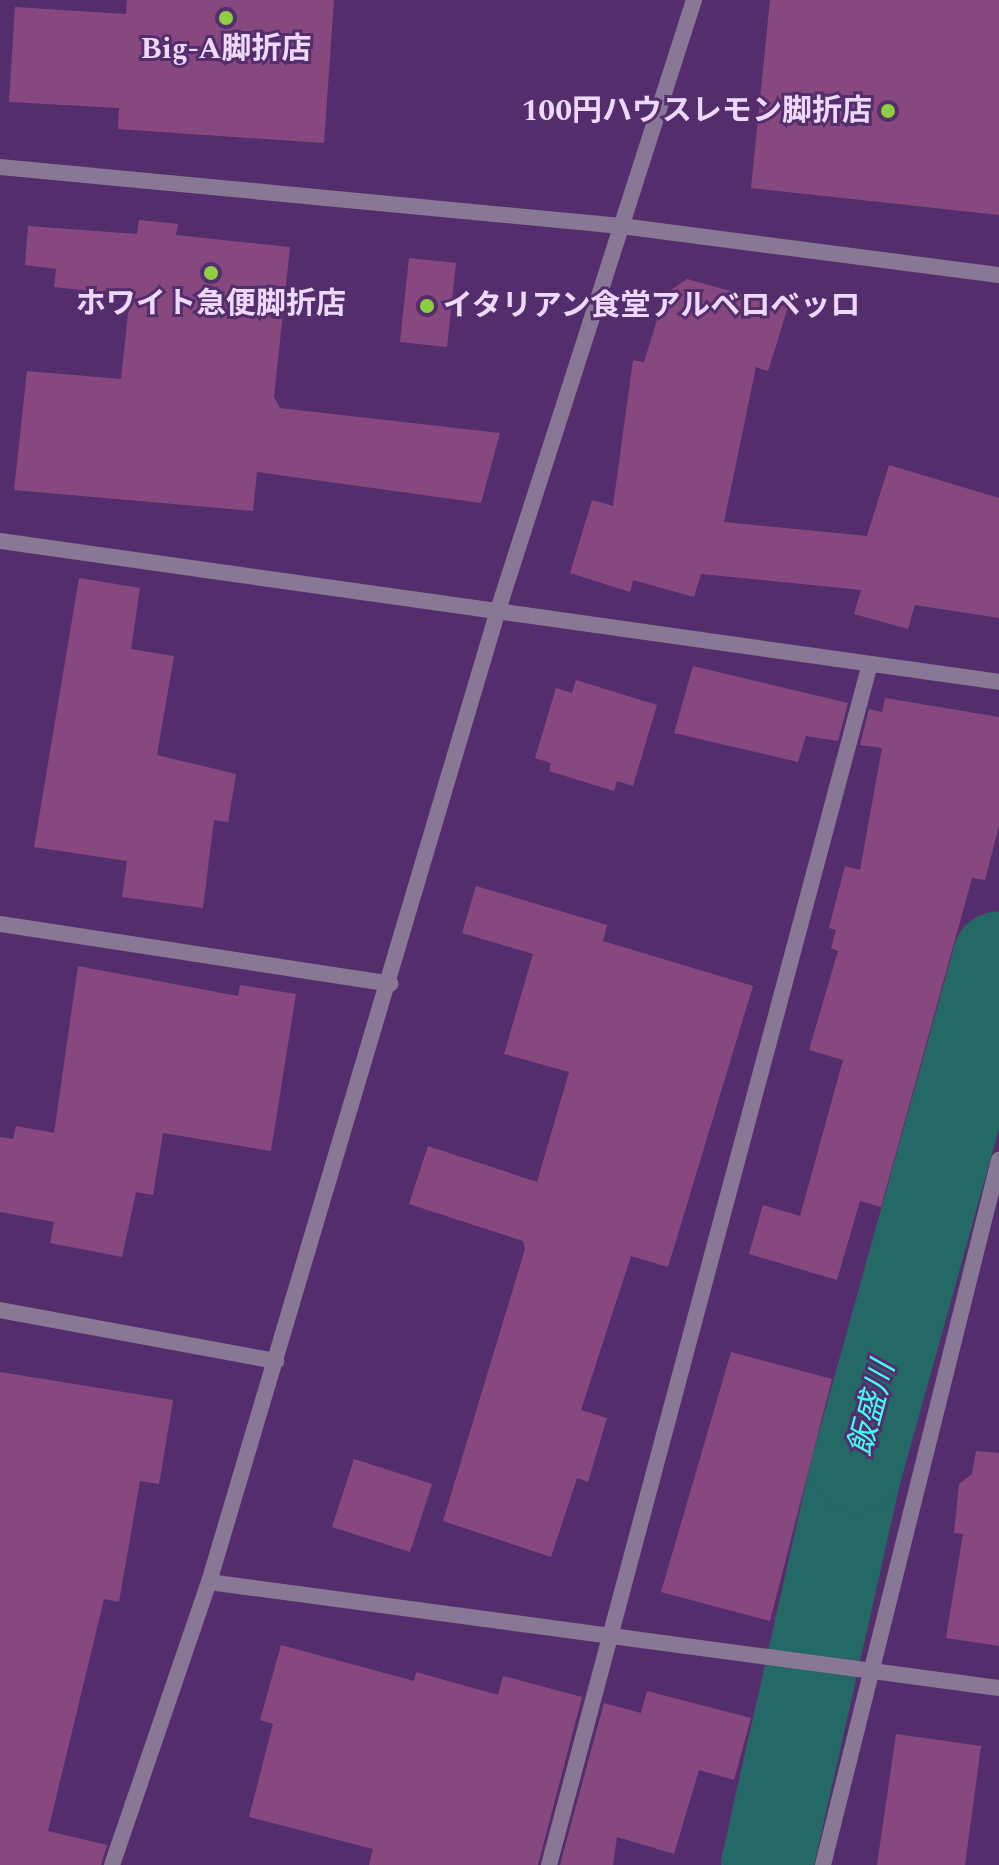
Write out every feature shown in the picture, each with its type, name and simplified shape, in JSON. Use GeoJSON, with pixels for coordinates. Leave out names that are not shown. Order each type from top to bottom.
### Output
{"type":"FeatureCollection","features":[{"type":"Feature","properties":{"kind":"street"},"geometry":{"type":"LineString","coordinates":[[112,1865],[209,1582],[390,984],[499,607],[694,0]]}},
{"type":"Feature","properties":{"kind":"street"},"geometry":{"type":"LineString","coordinates":[[0,167],[621,226],[999,275]]}},
{"type":"Feature","properties":{"kind":"street"},"geometry":{"type":"LineString","coordinates":[[0,541],[499,607],[999,682]]}},
{"type":"Feature","properties":{"kind":"street"},"geometry":{"type":"LineString","coordinates":[[549,1865],[870,664]]}},
{"type":"Feature","properties":{"kind":"street"},"geometry":{"type":"LineString","coordinates":[[0,924],[390,984]]}},
{"type":"Feature","properties":{"kind":"street"},"geometry":{"type":"LineString","coordinates":[[823,1865],[999,1160]]}},
{"type":"Feature","properties":{"kind":"street"},"geometry":{"type":"LineString","coordinates":[[0,1310],[276,1361]]}},
{"type":"Feature","properties":{"kind":"street"},"geometry":{"type":"LineString","coordinates":[[209,1582],[608,1639],[999,1688]]}},
{"type":"Feature","properties":{"kind":"building"},"geometry":{"type":"Polygon","coordinates":[[[127,0],[334,0],[324,143],[118,129],[119,108],[9,102],[15,7],[126,14],[127,0]]]}},
{"type":"Feature","properties":{"kind":"building"},"geometry":{"type":"Polygon","coordinates":[[[770,0],[999,0],[999,215],[751,188],[770,0]]]}},
{"type":"Feature","properties":{"kind":"building"},"geometry":{"type":"Polygon","coordinates":[[[139,220],[178,224],[176,235],[290,247],[274,397],[280,408],[500,433],[481,503],[257,472],[253,511],[14,490],[27,371],[121,379],[130,295],[54,287],[56,269],[25,265],[28,226],[137,234],[139,220]]]}},
{"type":"Feature","properties":{"kind":"building"},"geometry":{"type":"Polygon","coordinates":[[[409,258],[456,263],[447,347],[400,342],[409,258]]]}},
{"type":"Feature","properties":{"kind":"building"},"geometry":{"type":"Polygon","coordinates":[[[687,279],[788,307],[768,371],[756,367],[724,522],[867,536],[889,465],[999,498],[999,618],[915,605],[908,629],[854,614],[861,590],[701,574],[694,597],[633,580],[630,592],[570,573],[592,500],[613,506],[633,360],[644,362],[665,294],[687,279]]]}},
{"type":"Feature","properties":{"kind":"building"},"geometry":{"type":"Polygon","coordinates":[[[79,578],[140,588],[131,649],[174,656],[157,755],[236,774],[228,822],[214,820],[203,908],[122,897],[127,861],[34,847],[79,578]]]}},
{"type":"Feature","properties":{"kind":"building"},"geometry":{"type":"Polygon","coordinates":[[[693,666],[848,703],[838,741],[806,736],[798,762],[674,733],[693,666]]]}},
{"type":"Feature","properties":{"kind":"building"},"geometry":{"type":"Polygon","coordinates":[[[576,680],[657,705],[633,786],[617,781],[614,791],[549,771],[551,763],[535,758],[556,688],[572,693],[576,680]]]}},
{"type":"Feature","properties":{"kind":"building"},"geometry":{"type":"Polygon","coordinates":[[[885,698],[999,717],[999,826],[985,880],[972,878],[881,1207],[860,1201],[837,1280],[749,1254],[763,1205],[800,1216],[843,1060],[809,1050],[838,951],[831,948],[836,930],[829,928],[845,866],[860,870],[882,748],[860,745],[869,709],[882,712],[885,698]]]}},
{"type":"Feature","properties":{"kind":"building"},"geometry":{"type":"Polygon","coordinates":[[[476,886],[607,925],[603,941],[753,986],[668,1267],[631,1256],[581,1410],[607,1418],[588,1482],[577,1478],[551,1557],[443,1521],[525,1249],[523,1241],[409,1204],[428,1146],[537,1182],[569,1072],[504,1054],[533,954],[462,933],[476,886]]]}},
{"type":"Feature","properties":{"kind":"building"},"geometry":{"type":"Polygon","coordinates":[[[78,966],[238,996],[240,985],[296,994],[271,1151],[163,1133],[153,1195],[136,1192],[122,1257],[50,1243],[54,1222],[0,1212],[0,1137],[13,1139],[16,1126],[54,1133],[78,966]]]}},
{"type":"Feature","properties":{"kind":"building"},"geometry":{"type":"Polygon","coordinates":[[[731,1352],[832,1379],[770,1621],[661,1592],[731,1352]]]}},
{"type":"Feature","properties":{"kind":"building"},"geometry":{"type":"Polygon","coordinates":[[[0,1372],[173,1400],[159,1484],[140,1481],[119,1602],[104,1599],[48,1831],[107,1845],[101,1865],[0,1865],[0,1372]]]}},
{"type":"Feature","properties":{"kind":"building"},"geometry":{"type":"Polygon","coordinates":[[[976,1451],[999,1453],[999,1646],[946,1638],[963,1534],[954,1533],[959,1484],[972,1474],[976,1451]]]}},
{"type":"Feature","properties":{"kind":"building"},"geometry":{"type":"Polygon","coordinates":[[[354,1459],[432,1484],[410,1552],[332,1527],[354,1459]]]}},
{"type":"Feature","properties":{"kind":"building"},"geometry":{"type":"Polygon","coordinates":[[[281,1645],[414,1681],[416,1672],[498,1695],[503,1676],[582,1697],[538,1865],[369,1865],[373,1849],[249,1817],[273,1724],[260,1720],[281,1645]]]}},
{"type":"Feature","properties":{"kind":"building"},"geometry":{"type":"Polygon","coordinates":[[[647,1691],[751,1718],[734,1780],[699,1770],[674,1854],[617,1837],[613,1865],[560,1865],[604,1703],[641,1713],[647,1691]]]}},
{"type":"Feature","properties":{"kind":"building"},"geometry":{"type":"Polygon","coordinates":[[[896,1734],[981,1746],[965,1865],[877,1865],[896,1734]]]}},
{"type":"Feature","properties":{"kind":"waterway","name":"飯盛川"},"geometry":{"type":"LineString","coordinates":[[767,1865],[857,1467],[999,957]]}},
{"type":"Feature","properties":{"kind":"place","name":"Big-A脚折店"},"geometry":{"type":"Point","coordinates":[226,18]}},
{"type":"Feature","properties":{"kind":"place","name":"100円ハウスレモン脚折店"},"geometry":{"type":"Point","coordinates":[888,111]}},
{"type":"Feature","properties":{"kind":"place","name":"ホワイト急便脚折店"},"geometry":{"type":"Point","coordinates":[211,273]}},
{"type":"Feature","properties":{"kind":"place","name":"イタリアン食堂アルベロベッロ"},"geometry":{"type":"Point","coordinates":[427,306]}}]}
